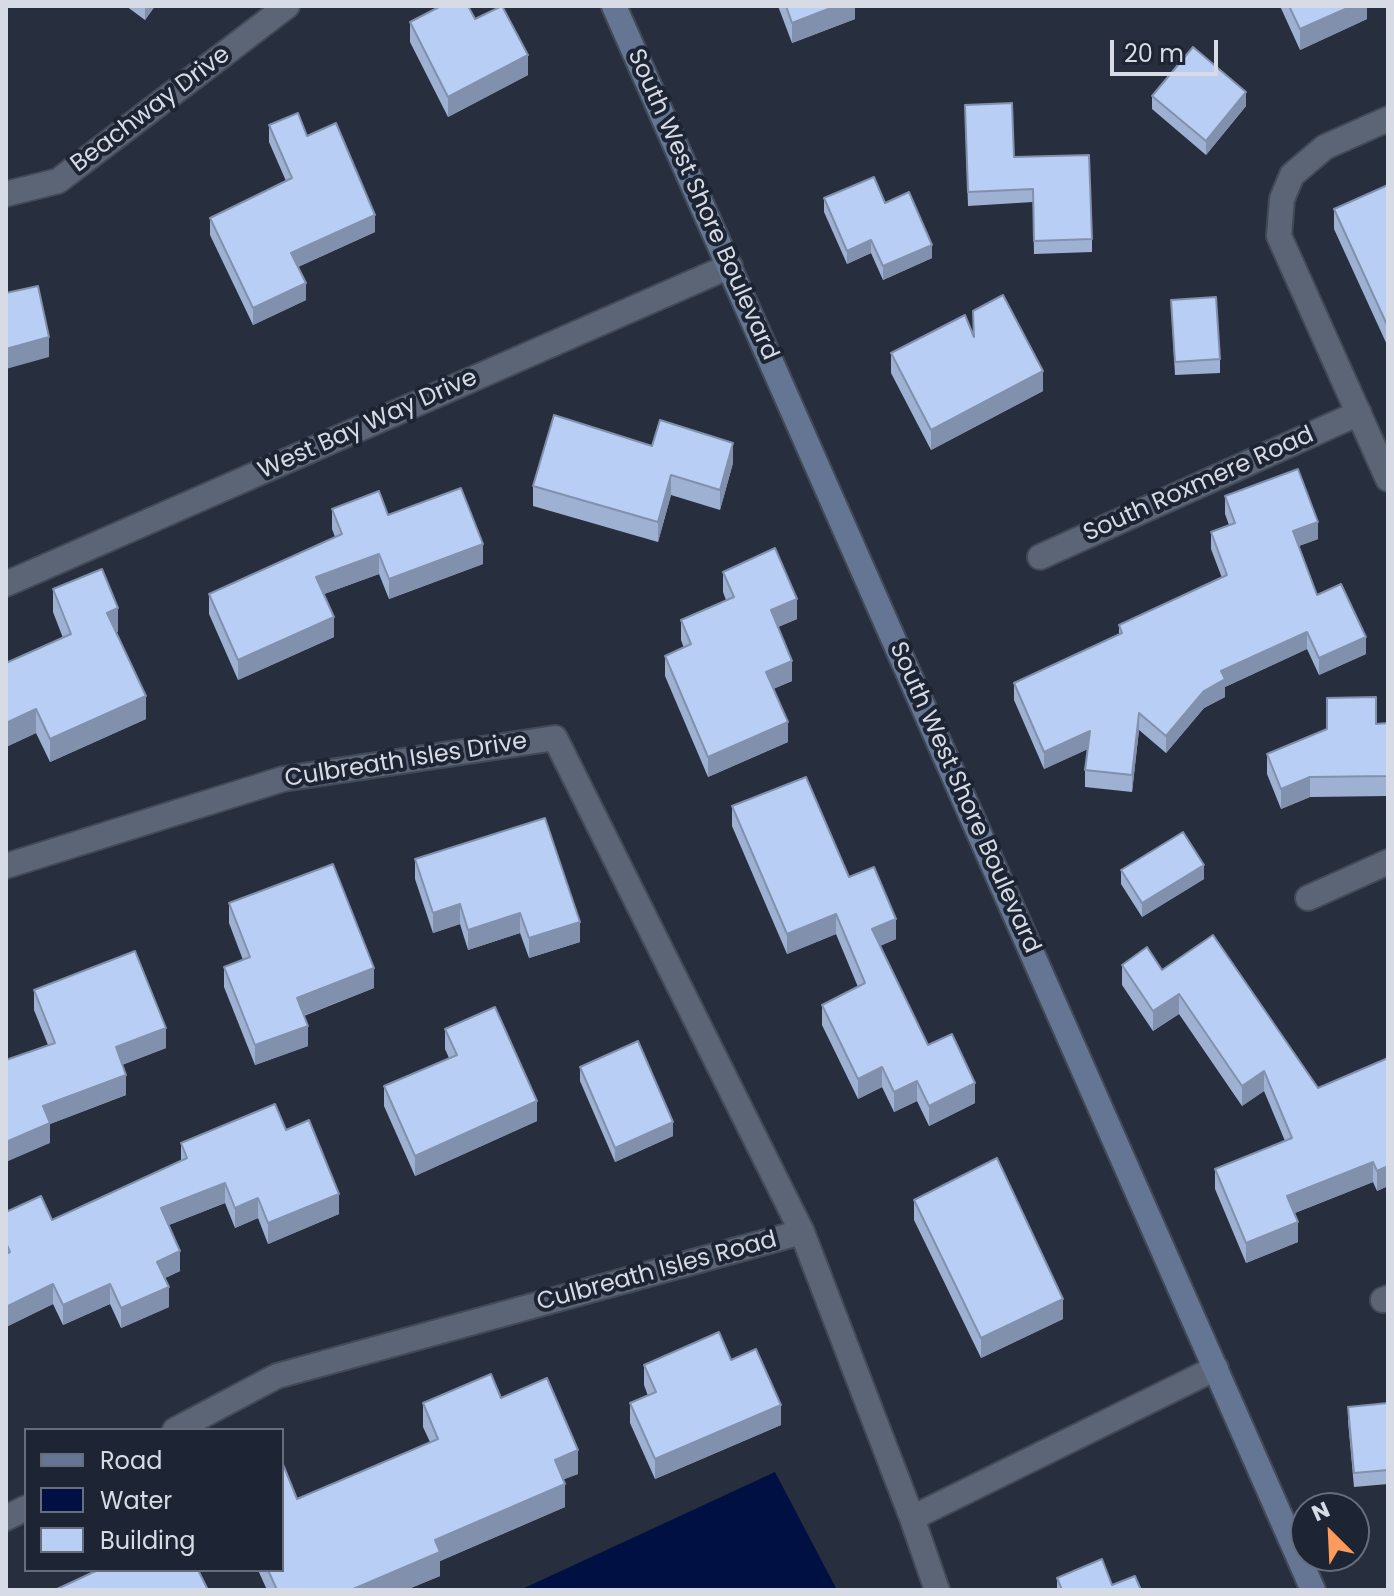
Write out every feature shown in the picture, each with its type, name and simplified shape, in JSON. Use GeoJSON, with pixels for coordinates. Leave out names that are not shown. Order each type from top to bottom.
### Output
{"type":"FeatureCollection","features":[{"type":"Feature","properties":{"kind":"street","name":"Beachway Drive"},"geometry":{"type":"LineString","coordinates":[[6,194],[58,181],[287,6]]}},
{"type":"Feature","properties":{"kind":"street","name":"South West Shore Boulevard"},"geometry":{"type":"LineString","coordinates":[[614,6],[1313,1590]]}},
{"type":"Feature","properties":{"kind":"street"},"geometry":{"type":"LineString","coordinates":[[1388,119],[1325,147],[1292,175],[1282,199],[1279,236],[1388,479]]}},
{"type":"Feature","properties":{"kind":"street","name":"West Bay Way Drive"},"geometry":{"type":"LineString","coordinates":[[6,584],[730,266]]}},
{"type":"Feature","properties":{"kind":"street","name":"South Roxmere Road"},"geometry":{"type":"LineString","coordinates":[[1040,557],[1359,413]]}},
{"type":"Feature","properties":{"kind":"street","name":"Culbreath Isles Drive"},"geometry":{"type":"LineString","coordinates":[[6,866],[283,779],[555,738],[802,1232]]}},
{"type":"Feature","properties":{"kind":"street"},"geometry":{"type":"LineString","coordinates":[[1308,898],[1388,862]]}},
{"type":"Feature","properties":{"kind":"street","name":"Culbreath Isles Road"},"geometry":{"type":"LineString","coordinates":[[179,1428],[277,1376],[802,1232],[912,1518]]}},
{"type":"Feature","properties":{"kind":"street"},"geometry":{"type":"LineString","coordinates":[[937,1590],[912,1518],[1216,1368]]}},
{"type":"Feature","properties":{"kind":"street"},"geometry":{"type":"LineString","coordinates":[[6,1518],[24,1509]]}},
{"type":"Feature","properties":{"kind":"water"},"geometry":{"type":"Polygon","coordinates":[[[775,1472],[837,1590],[520,1590],[775,1472]]]}},
{"type":"Feature","properties":{"kind":"building"},"geometry":{"type":"Polygon","coordinates":[[[441,6],[468,6],[475,19],[502,6],[528,55],[448,97],[410,22],[441,6]]]}},
{"type":"Feature","properties":{"kind":"building"},"geometry":{"type":"Polygon","coordinates":[[[786,6],[836,6],[792,23],[786,6]]]}},
{"type":"Feature","properties":{"kind":"building"},"geometry":{"type":"Polygon","coordinates":[[[1289,6],[1352,6],[1300,29],[1289,6]]]}},
{"type":"Feature","properties":{"kind":"building"},"geometry":{"type":"Polygon","coordinates":[[[1193,47],[1246,92],[1206,141],[1152,96],[1193,47]]]}},
{"type":"Feature","properties":{"kind":"building"},"geometry":{"type":"Polygon","coordinates":[[[1012,103],[1014,157],[1089,155],[1092,239],[1034,241],[1033,189],[968,192],[965,105],[1012,103]]]}},
{"type":"Feature","properties":{"kind":"building"},"geometry":{"type":"Polygon","coordinates":[[[298,113],[307,136],[336,123],[375,215],[291,253],[306,283],[253,308],[210,218],[292,178],[269,125],[298,113]]]}},
{"type":"Feature","properties":{"kind":"building"},"geometry":{"type":"Polygon","coordinates":[[[874,177],[885,203],[909,192],[932,245],[883,266],[871,240],[847,251],[824,198],[874,177]]]}},
{"type":"Feature","properties":{"kind":"building"},"geometry":{"type":"Polygon","coordinates":[[[1388,185],[1388,327],[1334,209],[1388,185]]]}},
{"type":"Feature","properties":{"kind":"building"},"geometry":{"type":"Polygon","coordinates":[[[38,286],[49,337],[6,349],[6,293],[38,286]]]}},
{"type":"Feature","properties":{"kind":"building"},"geometry":{"type":"Polygon","coordinates":[[[1003,295],[1043,371],[931,430],[891,353],[965,315],[974,337],[973,311],[1003,295]]]}},
{"type":"Feature","properties":{"kind":"building"},"geometry":{"type":"Polygon","coordinates":[[[1216,297],[1220,359],[1175,362],[1171,300],[1216,297]]]}},
{"type":"Feature","properties":{"kind":"building"},"geometry":{"type":"Polygon","coordinates":[[[554,415],[652,446],[660,420],[733,443],[720,490],[671,475],[658,522],[533,486],[554,415]]]}},
{"type":"Feature","properties":{"kind":"building"},"geometry":{"type":"Polygon","coordinates":[[[1298,469],[1318,522],[1293,531],[1317,595],[1341,584],[1366,637],[1319,658],[1307,632],[1221,671],[1225,679],[1204,691],[1166,736],[1139,713],[1132,775],[1085,770],[1090,731],[1044,752],[1014,683],[1122,633],[1119,625],[1227,575],[1211,532],[1235,523],[1225,496],[1298,469]]]}},
{"type":"Feature","properties":{"kind":"building"},"geometry":{"type":"Polygon","coordinates":[[[461,488],[483,544],[389,579],[379,554],[316,577],[334,617],[238,660],[209,594],[342,534],[332,509],[379,491],[388,515],[461,488]]]}},
{"type":"Feature","properties":{"kind":"building"},"geometry":{"type":"Polygon","coordinates":[[[775,548],[797,599],[771,610],[792,661],[766,672],[788,722],[708,757],[665,656],[691,644],[681,620],[734,597],[723,572],[775,548]]]}},
{"type":"Feature","properties":{"kind":"building"},"geometry":{"type":"Polygon","coordinates":[[[102,569],[118,608],[107,613],[146,696],[50,739],[36,709],[6,723],[6,663],[71,634],[53,589],[102,569]]]}},
{"type":"Feature","properties":{"kind":"building"},"geometry":{"type":"Polygon","coordinates":[[[1376,697],[1376,724],[1388,723],[1388,776],[1310,777],[1281,789],[1267,754],[1327,729],[1327,698],[1376,697]]]}},
{"type":"Feature","properties":{"kind":"building"},"geometry":{"type":"Polygon","coordinates":[[[806,777],[849,877],[874,867],[896,919],[872,929],[928,1045],[952,1034],[975,1083],[929,1106],[917,1081],[894,1092],[882,1067],[858,1079],[822,1005],[865,983],[836,914],[787,934],[732,806],[806,777]]]}},
{"type":"Feature","properties":{"kind":"building"},"geometry":{"type":"Polygon","coordinates":[[[545,818],[580,922],[529,938],[520,913],[468,930],[460,904],[433,913],[415,859],[545,818]]]}},
{"type":"Feature","properties":{"kind":"building"},"geometry":{"type":"Polygon","coordinates":[[[1183,832],[1204,865],[1142,903],[1121,870],[1183,832]]]}},
{"type":"Feature","properties":{"kind":"building"},"geometry":{"type":"Polygon","coordinates":[[[333,864],[374,968],[297,998],[308,1026],[255,1045],[224,967],[250,957],[229,903],[333,864]]]}},
{"type":"Feature","properties":{"kind":"building"},"geometry":{"type":"Polygon","coordinates":[[[1213,935],[1318,1088],[1388,1058],[1388,1166],[1377,1171],[1373,1162],[1287,1196],[1298,1222],[1246,1243],[1215,1169],[1292,1138],[1264,1071],[1242,1086],[1179,994],[1153,1011],[1122,965],[1147,947],[1162,970],[1213,935]]]}},
{"type":"Feature","properties":{"kind":"building"},"geometry":{"type":"Polygon","coordinates":[[[135,951],[166,1028],[116,1047],[126,1075],[43,1106],[50,1123],[6,1142],[6,1060],[55,1043],[34,990],[135,951]]]}},
{"type":"Feature","properties":{"kind":"building"},"geometry":{"type":"Polygon","coordinates":[[[495,1007],[537,1101],[415,1156],[384,1086],[457,1055],[445,1029],[495,1007]]]}},
{"type":"Feature","properties":{"kind":"building"},"geometry":{"type":"Polygon","coordinates":[[[638,1041],[673,1122],[615,1148],[580,1067],[638,1041]]]}},
{"type":"Feature","properties":{"kind":"building"},"geometry":{"type":"Polygon","coordinates":[[[275,1104],[286,1130],[309,1120],[339,1194],[268,1223],[258,1198],[235,1208],[225,1183],[161,1208],[180,1251],[157,1262],[169,1287],[121,1308],[110,1284],[63,1305],[53,1284],[6,1307],[6,1254],[10,1252],[6,1243],[6,1212],[41,1196],[52,1220],[187,1158],[181,1143],[275,1104]]]}},
{"type":"Feature","properties":{"kind":"building"},"geometry":{"type":"Polygon","coordinates":[[[997,1158],[1063,1299],[981,1338],[914,1200],[997,1158]]]}},
{"type":"Feature","properties":{"kind":"building"},"geometry":{"type":"Polygon","coordinates":[[[719,1332],[731,1360],[756,1349],[781,1405],[655,1459],[630,1403],[656,1392],[644,1365],[719,1332]]]}},
{"type":"Feature","properties":{"kind":"building"},"geometry":{"type":"Polygon","coordinates":[[[491,1374],[501,1398],[547,1378],[578,1450],[555,1460],[565,1484],[435,1540],[440,1552],[351,1590],[277,1590],[269,1572],[284,1572],[284,1467],[297,1499],[438,1439],[423,1403],[491,1374]]]}},
{"type":"Feature","properties":{"kind":"building"},"geometry":{"type":"Polygon","coordinates":[[[1388,1403],[1388,1470],[1354,1473],[1348,1407],[1388,1403]]]}},
{"type":"Feature","properties":{"kind":"building"},"geometry":{"type":"Polygon","coordinates":[[[1102,1559],[1112,1585],[1135,1576],[1141,1590],[1062,1590],[1057,1578],[1102,1559]]]}},
{"type":"Feature","properties":{"kind":"building"},"geometry":{"type":"Polygon","coordinates":[[[94,1572],[199,1572],[208,1590],[55,1590],[94,1572]]]}}]}
